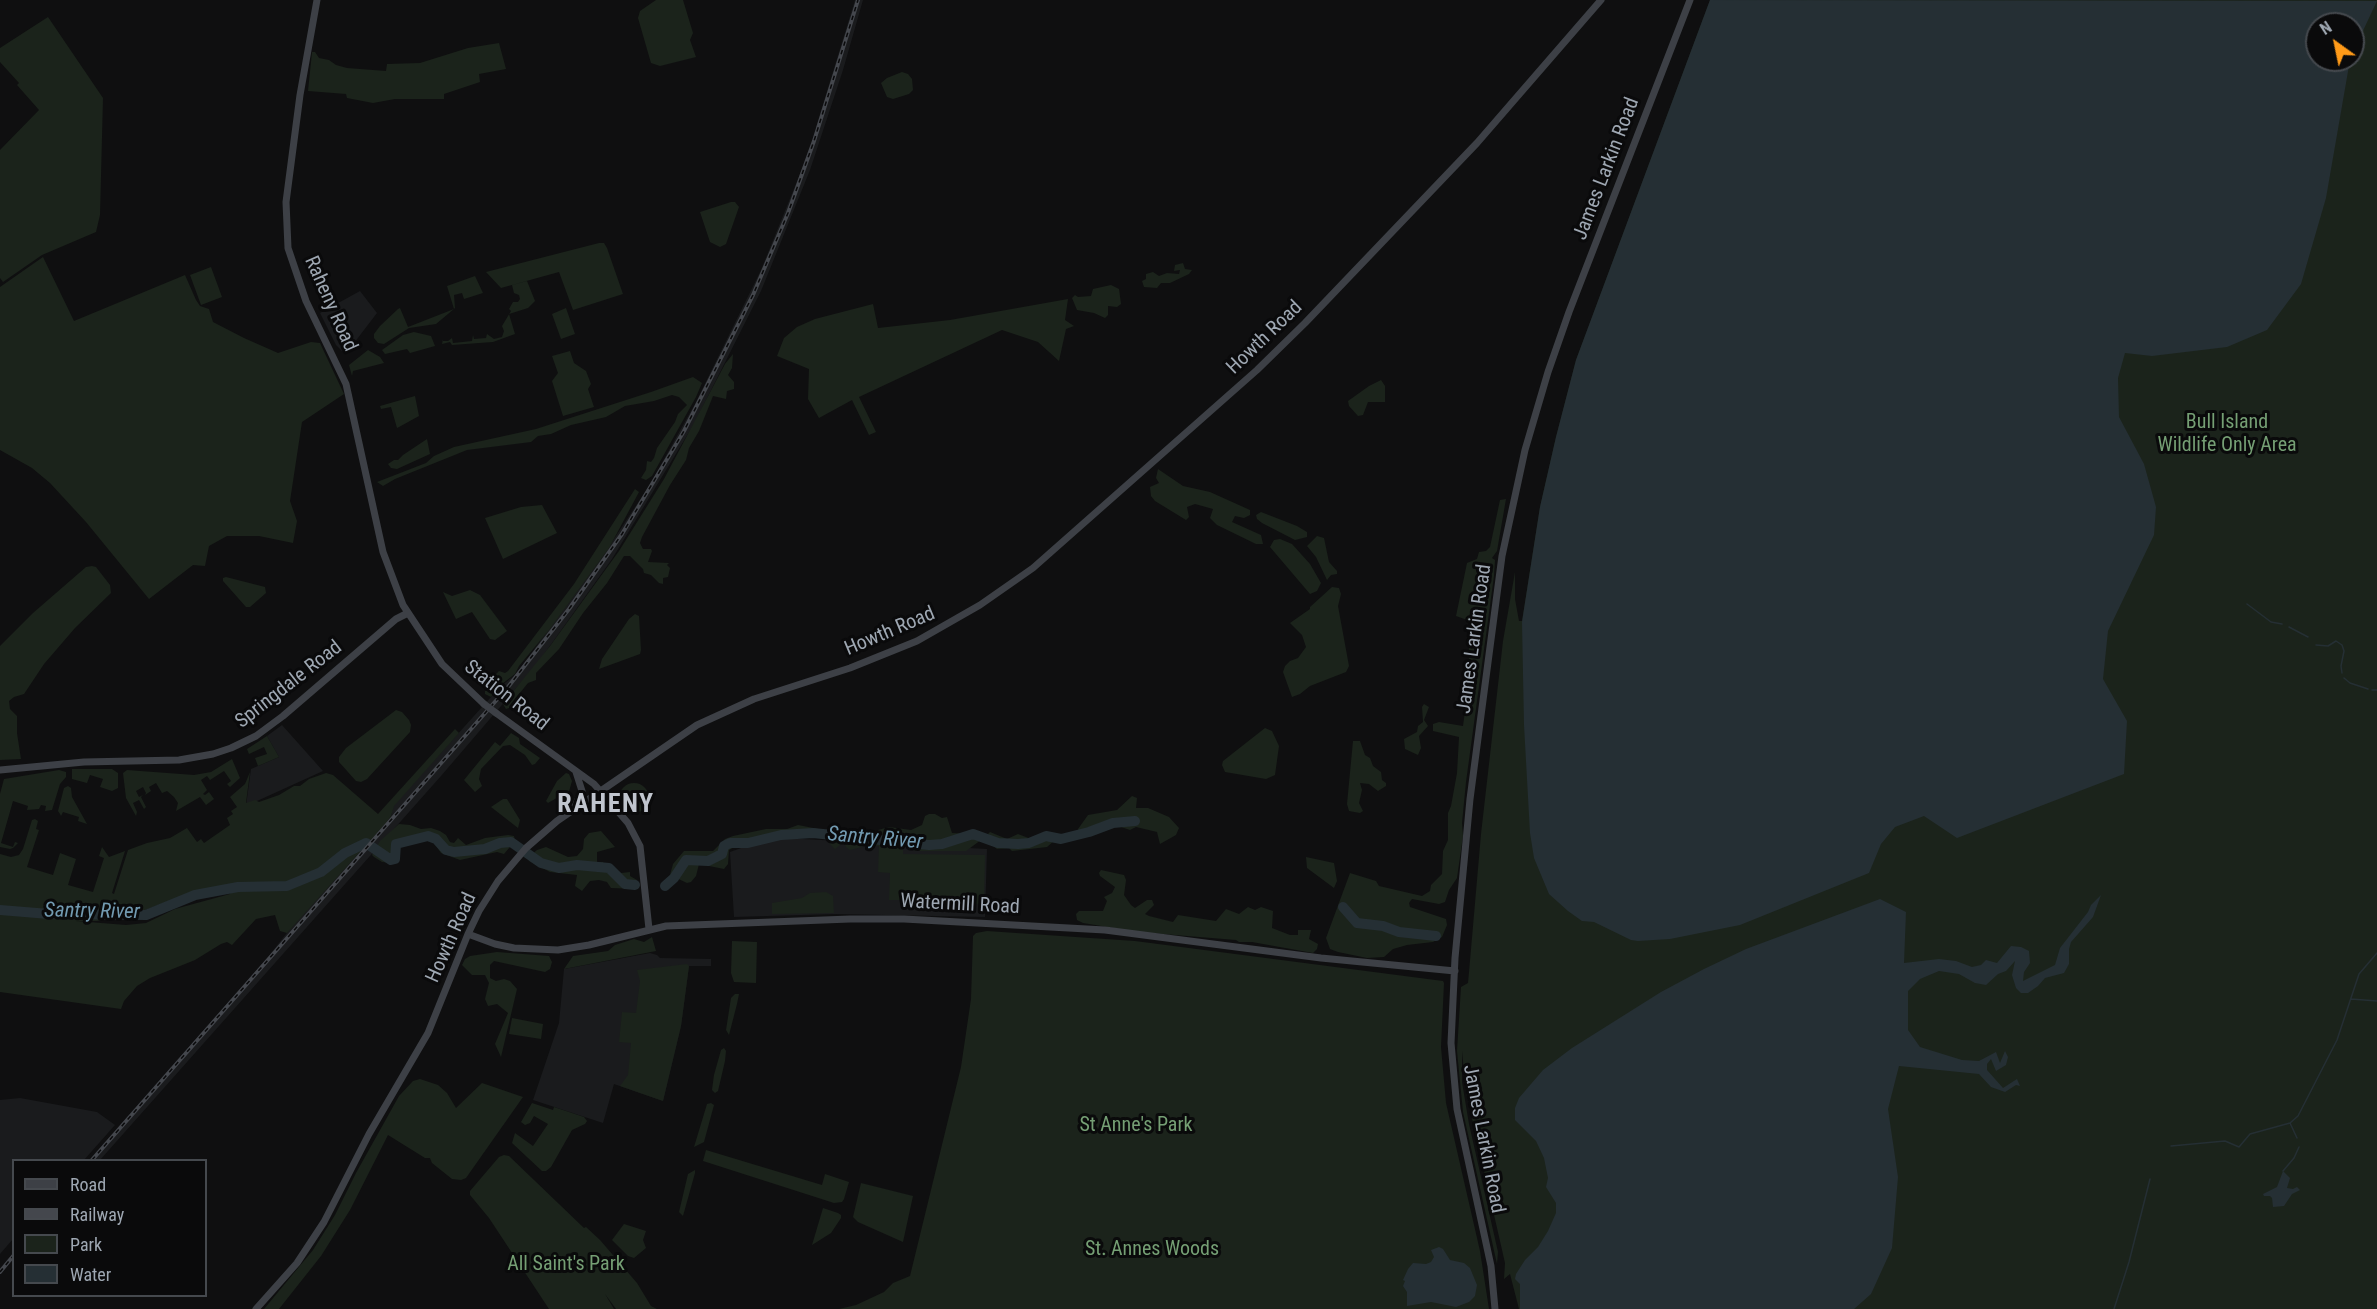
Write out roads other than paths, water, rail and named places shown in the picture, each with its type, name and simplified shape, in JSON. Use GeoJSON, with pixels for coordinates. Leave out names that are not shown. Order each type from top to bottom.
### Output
{"type":"FeatureCollection","features":[{"type":"Feature","properties":{"kind":"main road","name":"Raheny Road"},"geometry":{"type":"LineString","coordinates":[[317,0],[300,95],[286,202],[288,243],[297,280],[346,384],[384,552],[408,613]]}},
{"type":"Feature","properties":{"kind":"main road","name":"Howth Road"},"geometry":{"type":"LineString","coordinates":[[256,1309],[297,1263],[327,1216],[369,1134],[428,1033],[468,934],[489,894],[526,848],[568,813],[678,736],[705,720],[754,699],[850,668],[918,641],[970,611],[1033,568],[1257,370],[1305,323],[1473,147],[1601,0]]}},
{"type":"Feature","properties":{"kind":"main road","name":"James Larkin Road"},"geometry":{"type":"LineString","coordinates":[[1495,1309],[1491,1266],[1454,1091],[1451,1043],[1470,799],[1503,556],[1525,450],[1548,372],[1690,0]]}},
{"type":"Feature","properties":{"kind":"main road","name":"Station Road"},"geometry":{"type":"LineString","coordinates":[[408,613],[442,664],[484,704],[573,768],[600,791],[628,823],[639,843],[650,929]]}},
{"type":"Feature","properties":{"kind":"main road","name":"Springdale Road"},"geometry":{"type":"LineString","coordinates":[[0,770],[84,762],[179,760],[231,748],[256,736],[396,619],[408,613]]}},
{"type":"Feature","properties":{"kind":"main road"},"geometry":{"type":"LineString","coordinates":[[568,813],[579,801],[582,791],[580,779],[573,768]]}},
{"type":"Feature","properties":{"kind":"main road","name":"Watermill Road"},"geometry":{"type":"LineString","coordinates":[[468,934],[495,944],[543,951],[589,945],[650,929],[701,924],[869,918],[1067,926],[1351,961],[1455,971]]}},
{"type":"Feature","properties":{"kind":"water"},"geometry":{"type":"Polygon","coordinates":[[[1710,0],[2377,1],[2365,26],[2365,12],[2305,12],[2305,72],[2348,72],[2326,198],[2301,284],[2267,330],[2227,347],[2152,356],[2125,353],[2118,378],[2119,417],[2144,464],[2156,507],[2154,535],[2108,631],[2103,679],[2127,721],[2124,774],[1957,838],[1924,816],[1895,827],[1881,844],[1869,873],[1740,925],[1670,939],[1638,941],[1631,940],[1594,922],[1582,921],[1568,911],[1549,894],[1534,858],[1530,833],[1524,725],[1522,622],[1540,507],[1576,360],[1710,0]]]}},
{"type":"Feature","properties":{"kind":"water"},"geometry":{"type":"Polygon","coordinates":[[[2101,895],[2093,917],[2071,942],[2069,964],[2064,973],[2045,978],[2028,993],[2021,993],[2016,988],[2012,975],[2015,961],[2006,971],[1998,974],[1986,985],[1975,983],[1959,974],[1939,971],[1920,979],[1908,991],[1908,1030],[1920,1047],[1962,1060],[1979,1061],[1996,1052],[2000,1063],[2005,1051],[2008,1057],[2006,1065],[1996,1071],[1991,1059],[1987,1064],[1987,1070],[2003,1088],[2017,1079],[2020,1086],[2016,1085],[2005,1092],[1991,1087],[1979,1074],[1899,1066],[1888,1109],[1898,1177],[1892,1248],[1871,1294],[1854,1309],[1520,1309],[1520,1284],[1515,1279],[1516,1274],[1548,1231],[1556,1213],[1556,1203],[1546,1187],[1548,1178],[1544,1158],[1536,1141],[1515,1120],[1515,1108],[1519,1098],[1543,1070],[1572,1048],[1661,992],[1704,969],[1746,949],[1880,899],[1906,912],[1904,963],[1939,959],[1956,961],[1972,967],[1981,965],[1986,960],[1997,963],[2011,946],[2021,947],[2029,951],[2030,963],[2024,972],[2023,981],[2055,965],[2060,948],[2101,895]]]}},
{"type":"Feature","properties":{"kind":"water"},"geometry":{"type":"Polygon","coordinates":[[[2283,1171],[2290,1178],[2287,1188],[2297,1187],[2300,1190],[2292,1194],[2284,1206],[2273,1207],[2272,1198],[2263,1194],[2277,1187],[2283,1171]]]}},
{"type":"Feature","properties":{"kind":"water"},"geometry":{"type":"Polygon","coordinates":[[[1439,1247],[1450,1260],[1464,1263],[1470,1268],[1477,1285],[1475,1296],[1469,1302],[1456,1307],[1431,1302],[1407,1306],[1407,1292],[1403,1286],[1405,1281],[1403,1280],[1408,1269],[1413,1263],[1431,1262],[1434,1257],[1431,1250],[1439,1247]]]}},
{"type":"Feature","properties":{"kind":"waterway"},"geometry":{"type":"LineString","coordinates":[[2247,604],[2271,622],[2282,624]]}},
{"type":"Feature","properties":{"kind":"waterway"},"geometry":{"type":"LineString","coordinates":[[2289,627],[2308,637]]}},
{"type":"Feature","properties":{"kind":"waterway"},"geometry":{"type":"LineString","coordinates":[[2316,645],[2328,646],[2336,641],[2342,645],[2344,651],[2342,673]]}},
{"type":"Feature","properties":{"kind":"waterway"},"geometry":{"type":"LineString","coordinates":[[2344,678],[2350,683],[2368,689]]}},
{"type":"Feature","properties":{"kind":"waterway"},"geometry":{"type":"LineString","coordinates":[[2372,690],[2377,690]]}},
{"type":"Feature","properties":{"kind":"waterway","name":"Santry River"},"geometry":{"type":"LineString","coordinates":[[665,886],[674,878],[686,860],[708,861],[722,854],[724,846],[730,843],[748,843],[781,835],[813,833],[929,845],[942,844],[973,834],[998,843],[1018,844],[1029,843],[1046,836],[1061,839],[1113,823],[1135,821]]}},
{"type":"Feature","properties":{"kind":"waterway","name":"Santry River"},"geometry":{"type":"LineString","coordinates":[[0,910],[49,914],[146,915],[195,895],[238,887],[287,886],[321,872],[345,853],[366,843],[391,860],[395,859],[396,844],[428,836],[436,839],[446,850],[454,852],[485,849],[500,843],[511,842],[541,863],[559,868],[577,865],[609,868],[625,884],[635,885]]}},
{"type":"Feature","properties":{"kind":"waterway","name":"Santry River"},"geometry":{"type":"LineString","coordinates":[[1343,907],[1357,923],[1383,926],[1399,932],[1436,936]]}},
{"type":"Feature","properties":{"kind":"waterway"},"geometry":{"type":"LineString","coordinates":[[2171,1146],[2225,1141],[2239,1147],[2250,1134],[2290,1123],[2298,1116],[2337,1040],[2359,974],[2377,953]]}},
{"type":"Feature","properties":{"kind":"waterway"},"geometry":{"type":"LineString","coordinates":[[2351,999],[2377,1001]]}},
{"type":"Feature","properties":{"kind":"waterway"},"geometry":{"type":"LineString","coordinates":[[2290,1123],[2297,1138]]}},
{"type":"Feature","properties":{"kind":"waterway"},"geometry":{"type":"LineString","coordinates":[[2283,1171],[2294,1158],[2299,1147]]}},
{"type":"Feature","properties":{"kind":"waterway"},"geometry":{"type":"LineString","coordinates":[[2114,1309],[2129,1262],[2150,1179]]}},
{"type":"Feature","properties":{"kind":"railway"},"geometry":{"type":"LineString","coordinates":[[93,1159],[508,687],[569,609],[622,534],[684,431],[753,295],[788,213],[814,141],[858,0]]}},
{"type":"Feature","properties":{"kind":"railway"},"geometry":{"type":"LineString","coordinates":[[0,1272],[12,1257]]}},
{"type":"Feature","properties":{"kind":"district","name":"RAHENY"},"geometry":{"type":"Point","coordinates":[606,805]}},
{"type":"Feature","properties":{"kind":"park label","name":"Bull Island Wildlife Only Area"},"geometry":{"type":"Point","coordinates":[2227,434]}},
{"type":"Feature","properties":{"kind":"park label","name":"St Anne's Park"},"geometry":{"type":"Point","coordinates":[1136,1126]}},
{"type":"Feature","properties":{"kind":"park label","name":"St. Annes Woods"},"geometry":{"type":"Point","coordinates":[1152,1250]}},
{"type":"Feature","properties":{"kind":"park label","name":"All Saint's Park"},"geometry":{"type":"Point","coordinates":[566,1265]}}]}
